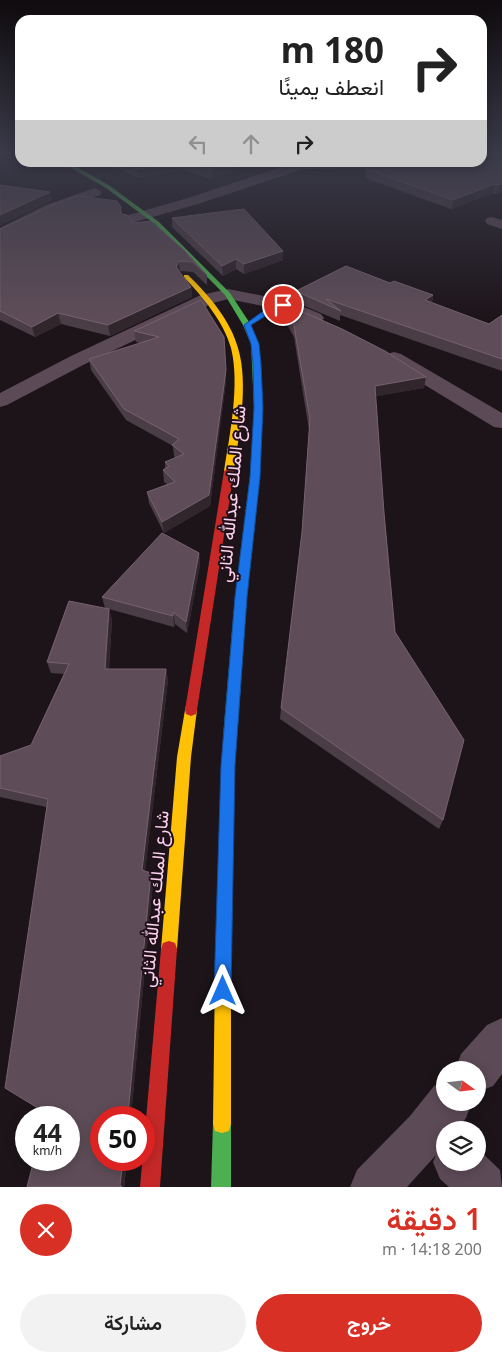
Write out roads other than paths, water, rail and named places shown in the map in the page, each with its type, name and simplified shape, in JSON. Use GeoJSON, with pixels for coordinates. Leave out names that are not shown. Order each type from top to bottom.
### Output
{"type":"FeatureCollection","features":[{"type":"Feature","properties":{"kind":"main road","name":"شارع الملك عبدالله الثاني"},"geometry":{"type":"LineString","coordinates":[[138,208],[152,218],[228,294],[247,325],[255,344],[257,364],[258,408],[255,477],[241,597],[228,765],[223,952],[221,1187]]}},
{"type":"Feature","properties":{"kind":"main road"},"geometry":{"type":"LineString","coordinates":[[126,217],[141,230]]}},
{"type":"Feature","properties":{"kind":"main road","name":"شارع الملك عبدالله الثاني"},"geometry":{"type":"LineString","coordinates":[[150,1187],[184,757],[202,636],[221,533],[238,381],[235,347],[219,317],[193,282],[180,270]]}},
{"type":"Feature","properties":{"kind":"street"},"geometry":{"type":"LineString","coordinates":[[0,234],[50,208]]}},
{"type":"Feature","properties":{"kind":"street"},"geometry":{"type":"LineString","coordinates":[[126,217],[152,218],[175,208]]}},
{"type":"Feature","properties":{"kind":"street"},"geometry":{"type":"LineString","coordinates":[[141,230],[152,218]]}},
{"type":"Feature","properties":{"kind":"street"},"geometry":{"type":"LineString","coordinates":[[0,402],[78,360],[206,299],[228,294],[283,305],[334,327]]}},
{"type":"Feature","properties":{"kind":"street"},"geometry":{"type":"LineString","coordinates":[[247,325],[264,313],[283,305]]}},
{"type":"Feature","properties":{"kind":"street"},"geometry":{"type":"LineString","coordinates":[[374,347],[502,422]]}},
{"type":"Feature","properties":{"kind":"street"},"geometry":{"type":"LineString","coordinates":[[484,1061],[502,1040]]}},
{"type":"Feature","properties":{"kind":"street"},"geometry":{"type":"LineString","coordinates":[[374,1187],[436,1143]]}},
{"type":"Feature","properties":{"kind":"street"},"geometry":{"type":"LineString","coordinates":[[471,1171],[483,1187]]}}]}
